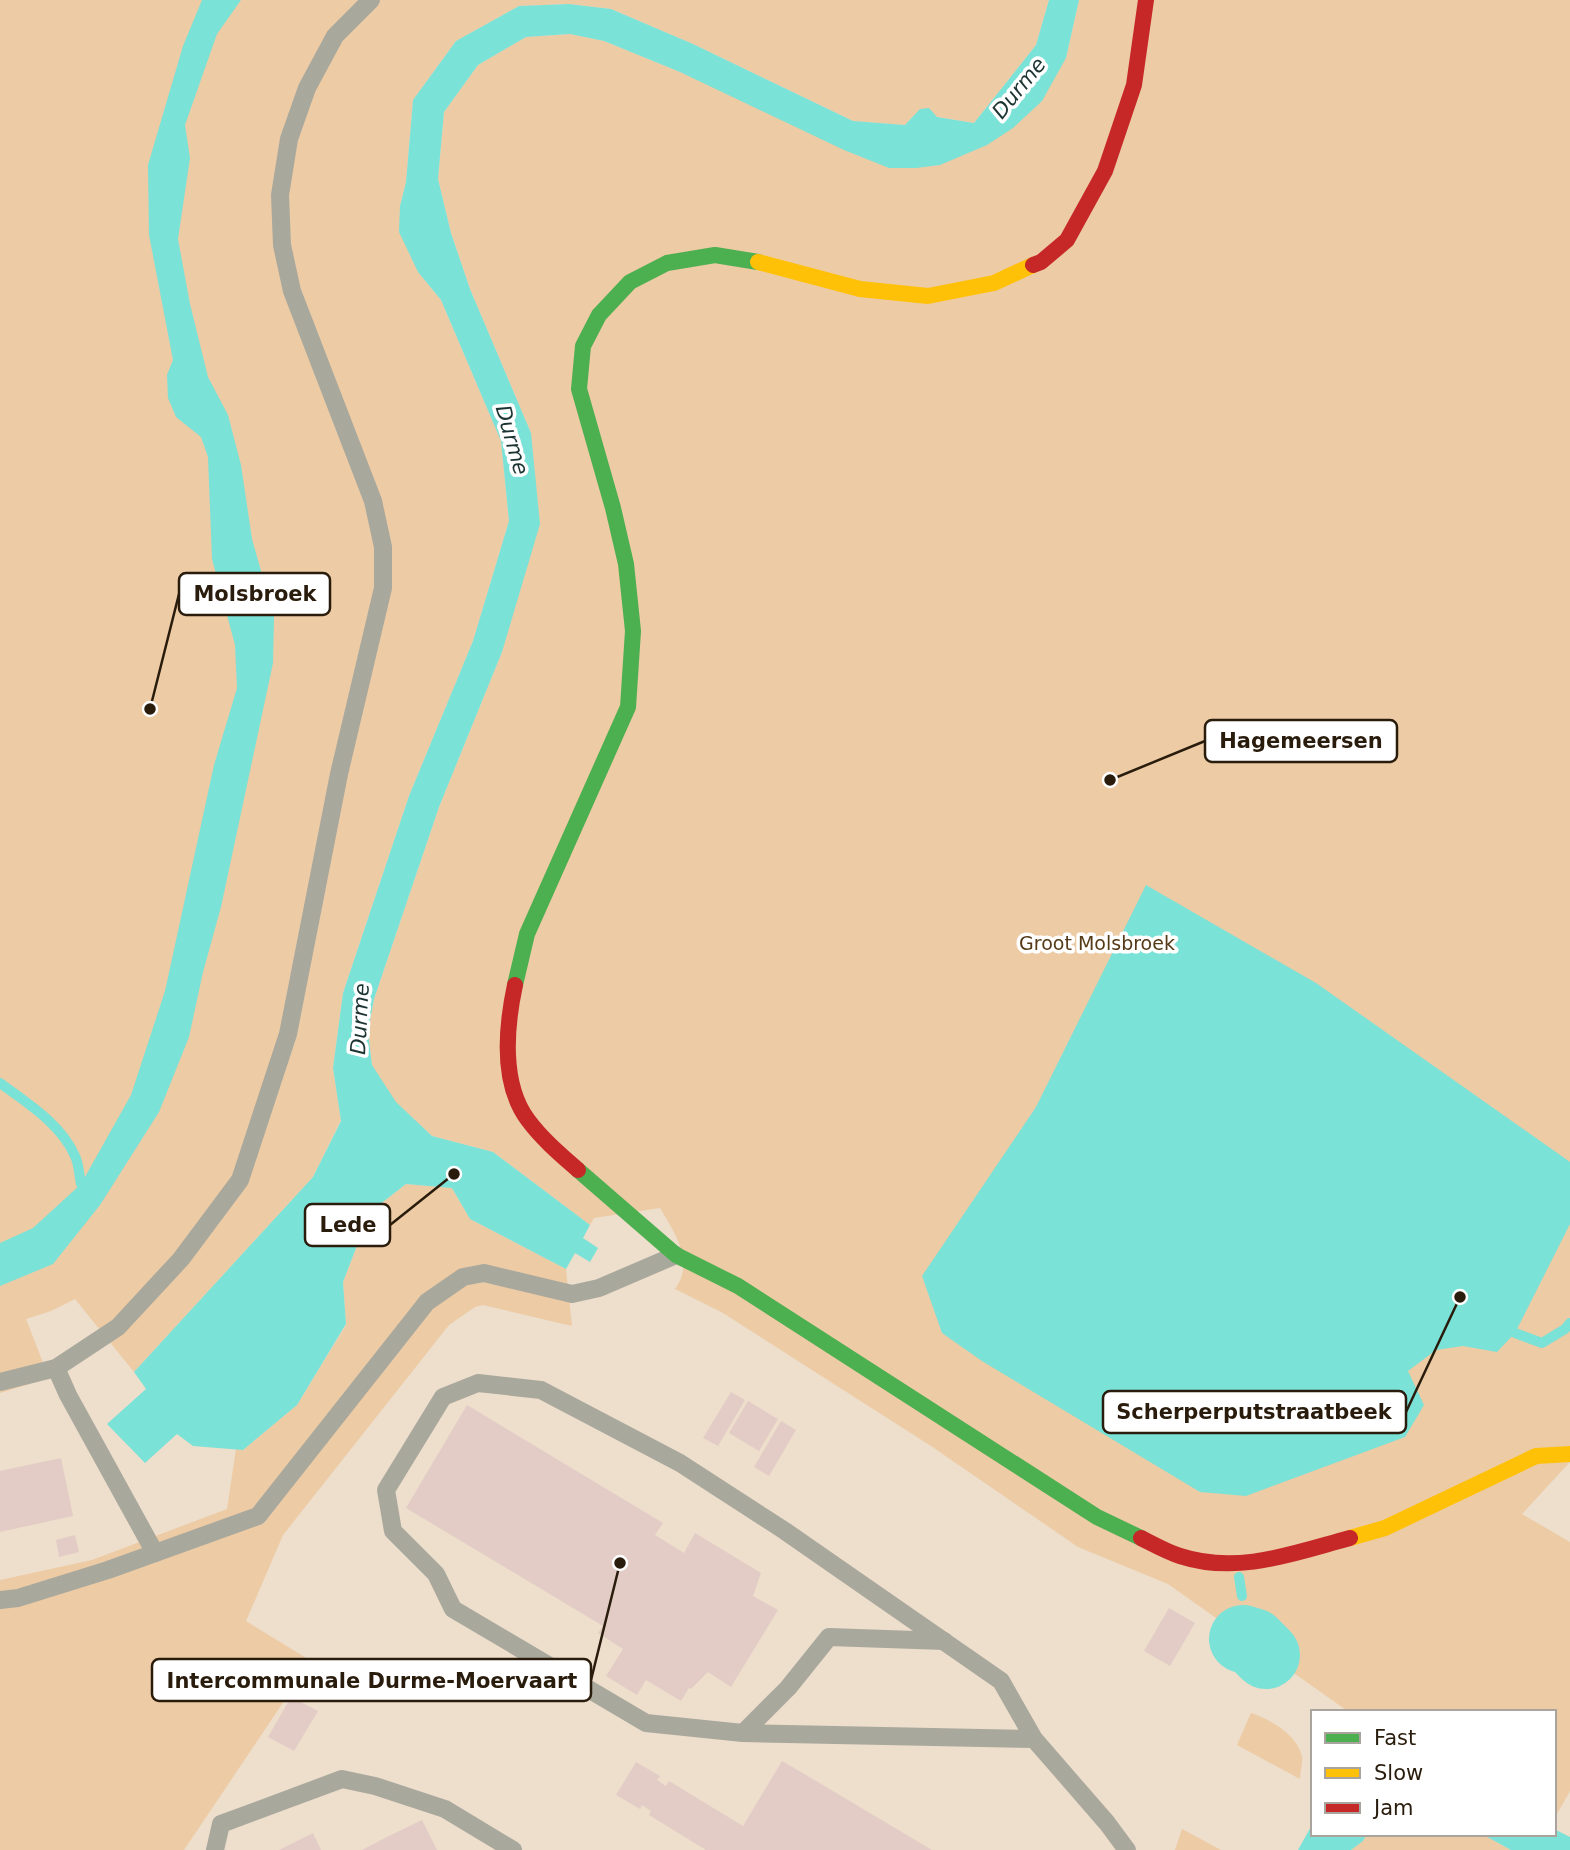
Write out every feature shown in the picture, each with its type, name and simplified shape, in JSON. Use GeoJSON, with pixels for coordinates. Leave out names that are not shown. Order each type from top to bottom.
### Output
{"type":"FeatureCollection","features":[{"type":"Feature","properties":{"kind":"street"},"geometry":{"type":"LineString","coordinates":[[1146,0],[1134,85],[1105,171],[1067,240],[1041,261],[994,283],[928,296],[860,289],[737,258],[715,256],[667,263],[630,282],[599,315],[583,346],[579,389],[626,564],[633,631],[628,708],[527,934],[511,1003],[508,1042],[511,1084],[527,1119],[558,1152],[676,1255],[738,1286],[1097,1517],[1180,1556],[1222,1563],[1262,1562],[1385,1528],[1536,1457],[1570,1454]]}},
{"type":"Feature","properties":{"kind":"lane"},"geometry":{"type":"LineString","coordinates":[[0,1382],[56,1368],[118,1327],[181,1259],[240,1181],[288,1034],[339,774],[383,588],[383,547],[373,501],[292,291],[282,245],[280,195],[289,139],[307,88],[335,36],[371,0]]}},
{"type":"Feature","properties":{"kind":"lane"},"geometry":{"type":"LineString","coordinates":[[0,1600],[31,1594],[258,1516],[427,1302],[463,1277],[484,1273],[572,1293],[599,1288],[676,1255]]}},
{"type":"Feature","properties":{"kind":"lane"},"geometry":{"type":"LineString","coordinates":[[56,1368],[68,1395],[155,1553]]}},
{"type":"Feature","properties":{"kind":"lane"},"geometry":{"type":"LineString","coordinates":[[1034,1740],[743,1733],[646,1723],[453,1609],[436,1574],[393,1531],[386,1490],[443,1396],[478,1384],[541,1390],[680,1463],[785,1531],[1001,1681],[1034,1740],[1107,1823],[1127,1850]]}},
{"type":"Feature","properties":{"kind":"lane"},"geometry":{"type":"LineString","coordinates":[[743,1733],[788,1688],[829,1637],[944,1641]]}},
{"type":"Feature","properties":{"kind":"lane"},"geometry":{"type":"LineString","coordinates":[[215,1850],[221,1824],[342,1779],[375,1786],[445,1809],[513,1850]]}},
{"type":"Feature","properties":{"kind":"green space"},"geometry":{"type":"Polygon","coordinates":[[[0,0],[1049,0],[1036,45],[974,123],[913,116],[905,125],[853,121],[693,44],[611,9],[569,4],[519,6],[456,41],[413,100],[406,182],[400,206],[418,272],[441,300],[501,441],[509,521],[473,641],[409,796],[343,993],[333,1068],[341,1120],[313,1177],[134,1372],[75,1299],[26,1319],[49,1378],[0,1393],[0,0]]]}},
{"type":"Feature","properties":{"kind":"green space","name":"Groot Molsbroek"},"geometry":{"type":"Polygon","coordinates":[[[1079,0],[1570,0],[1570,1462],[1522,1514],[1570,1542],[1570,1791],[1556,1816],[1556,1710],[1346,1710],[1168,1584],[1078,1547],[931,1446],[723,1313],[675,1289],[681,1279],[683,1258],[677,1237],[660,1208],[594,1218],[590,1225],[493,1152],[432,1136],[395,1102],[372,1065],[368,1032],[374,999],[439,807],[502,652],[531,433],[470,289],[451,233],[438,179],[444,112],[478,65],[526,37],[570,34],[604,41],[680,72],[940,165],[958,155],[1066,58],[1079,0]]]}},
{"type":"Feature","properties":{"kind":"green space"},"geometry":{"type":"Polygon","coordinates":[[[406,1184],[452,1188],[470,1219],[566,1269],[572,1326],[483,1305],[475,1307],[449,1325],[283,1535],[246,1621],[311,1661],[184,1850],[0,1850],[0,1580],[92,1560],[227,1509],[236,1449],[243,1450],[297,1405],[346,1325],[343,1282],[370,1212],[406,1184]]]}},
{"type":"Feature","properties":{"kind":"green space"},"geometry":{"type":"Polygon","coordinates":[[[1251,1713],[1274,1724],[1295,1741],[1302,1756],[1300,1779],[1237,1745],[1251,1713]]]}},
{"type":"Feature","properties":{"kind":"green space"},"geometry":{"type":"Polygon","coordinates":[[[1182,1829],[1221,1850],[1175,1850],[1182,1829]]]}},
{"type":"Feature","properties":{"kind":"green space"},"geometry":{"type":"Polygon","coordinates":[[[1366,1836],[1486,1836],[1511,1850],[1351,1850],[1366,1836]]]}},
{"type":"Feature","properties":{"kind":"water"},"geometry":{"type":"Polygon","coordinates":[[[202,0],[241,0],[217,34],[185,125],[190,158],[178,239],[208,377],[228,415],[241,465],[252,539],[274,617],[273,663],[221,907],[189,1037],[159,1112],[100,1205],[53,1264],[0,1286],[0,1243],[33,1228],[81,1184],[131,1095],[165,991],[214,765],[237,688],[235,645],[212,559],[208,457],[201,437],[176,417],[168,398],[167,375],[173,360],[149,235],[148,165],[183,46],[202,0]]]}},
{"type":"Feature","properties":{"kind":"water","name":"Durme"},"geometry":{"type":"Polygon","coordinates":[[[1049,0],[1079,0],[1066,58],[1042,101],[1013,128],[987,145],[940,165],[889,168],[844,150],[680,72],[604,41],[570,34],[526,37],[478,65],[444,112],[438,179],[451,233],[470,289],[531,433],[540,524],[502,652],[439,807],[374,999],[368,1032],[372,1065],[396,1102],[432,1136],[493,1152],[590,1225],[583,1238],[598,1248],[590,1262],[575,1253],[566,1269],[470,1219],[452,1188],[406,1184],[370,1212],[343,1282],[346,1324],[297,1405],[243,1450],[193,1446],[177,1434],[145,1463],[107,1424],[146,1389],[134,1372],[313,1177],[341,1121],[333,1068],[343,993],[409,796],[473,641],[509,521],[501,441],[441,300],[418,272],[399,232],[413,100],[456,41],[519,6],[569,4],[611,9],[693,44],[853,121],[905,125],[920,109],[929,108],[937,117],[974,123],[1036,45],[1049,0]]]}},
{"type":"Feature","properties":{"kind":"water"},"geometry":{"type":"Polygon","coordinates":[[[1146,885],[1316,983],[1570,1162],[1570,1224],[1515,1333],[1497,1352],[1463,1346],[1436,1350],[1408,1371],[1424,1405],[1405,1437],[1246,1496],[1200,1492],[982,1361],[942,1333],[922,1276],[1036,1107],[1146,885]]]}},
{"type":"Feature","properties":{"kind":"water"},"geometry":{"type":"Polygon","coordinates":[[[1311,1827],[1311,1836],[1366,1836],[1351,1850],[1298,1850],[1311,1827]]]}},
{"type":"Feature","properties":{"kind":"water"},"geometry":{"type":"Polygon","coordinates":[[[1556,1830],[1570,1837],[1570,1850],[1511,1850],[1486,1836],[1556,1836],[1556,1830]]]}},
{"type":"Feature","properties":{"kind":"building"},"geometry":{"type":"Polygon","coordinates":[[[731,1392],[745,1400],[718,1446],[703,1438],[731,1392]]]}},
{"type":"Feature","properties":{"kind":"building"},"geometry":{"type":"Polygon","coordinates":[[[748,1401],[778,1419],[759,1451],[729,1433],[748,1401]]]}},
{"type":"Feature","properties":{"kind":"building"},"geometry":{"type":"Polygon","coordinates":[[[467,1405],[663,1523],[655,1535],[684,1553],[695,1533],[761,1573],[753,1596],[778,1610],[731,1687],[708,1672],[689,1688],[681,1701],[646,1680],[637,1695],[606,1676],[623,1649],[598,1633],[603,1626],[406,1508],[467,1405]]]}},
{"type":"Feature","properties":{"kind":"building"},"geometry":{"type":"Polygon","coordinates":[[[781,1421],[796,1430],[769,1476],[754,1467],[781,1421]]]}},
{"type":"Feature","properties":{"kind":"building"},"geometry":{"type":"Polygon","coordinates":[[[61,1458],[73,1516],[0,1532],[0,1471],[61,1458]]]}},
{"type":"Feature","properties":{"kind":"building"},"geometry":{"type":"Polygon","coordinates":[[[75,1535],[79,1552],[59,1557],[56,1540],[75,1535]]]}},
{"type":"Feature","properties":{"kind":"building"},"geometry":{"type":"Polygon","coordinates":[[[1169,1608],[1195,1623],[1170,1666],[1144,1651],[1169,1608]]]}},
{"type":"Feature","properties":{"kind":"building"},"geometry":{"type":"Polygon","coordinates":[[[291,1697],[318,1711],[294,1751],[268,1737],[291,1697]]]}},
{"type":"Feature","properties":{"kind":"building"},"geometry":{"type":"Polygon","coordinates":[[[782,1761],[932,1850],[706,1850],[649,1815],[651,1811],[642,1805],[640,1809],[616,1795],[636,1762],[660,1776],[657,1780],[666,1786],[669,1781],[743,1826],[782,1761]]]}},
{"type":"Feature","properties":{"kind":"building"},"geometry":{"type":"Polygon","coordinates":[[[422,1820],[437,1850],[362,1850],[385,1838],[422,1820]]]}},
{"type":"Feature","properties":{"kind":"building"},"geometry":{"type":"Polygon","coordinates":[[[313,1833],[321,1850],[279,1850],[313,1833]]]}},
{"type":"Feature","properties":{"kind":"waterway"},"geometry":{"type":"LineString","coordinates":[[0,1083],[42,1115],[61,1134],[76,1159],[81,1184]]}},
{"type":"Feature","properties":{"kind":"waterway"},"geometry":{"type":"LineString","coordinates":[[1504,1325],[1515,1333],[1542,1343],[1570,1323]]}},
{"type":"Feature","properties":{"kind":"waterway"},"geometry":{"type":"LineString","coordinates":[[1239,1577],[1242,1596]]}},
{"type":"Feature","properties":{"kind":"waterway"},"geometry":{"type":"LineString","coordinates":[[1243,1639],[1253,1642],[1266,1655]]}},
{"type":"Feature","properties":{"kind":"traffic: fast"},"geometry":{"type":"LineString","coordinates":[[515,985],[527,934],[628,707],[633,631],[626,564],[579,389],[583,346],[599,315],[630,282],[667,263],[715,255],[758,262]]}},
{"type":"Feature","properties":{"kind":"traffic: fast"},"geometry":{"type":"LineString","coordinates":[[578,1170],[676,1255],[738,1286],[1097,1517],[1141,1538]]}},
{"type":"Feature","properties":{"kind":"traffic: slow"},"geometry":{"type":"LineString","coordinates":[[758,262],[860,289],[928,296],[994,283],[1033,265]]}},
{"type":"Feature","properties":{"kind":"traffic: slow"},"geometry":{"type":"LineString","coordinates":[[1350,1538],[1385,1528],[1536,1456],[1570,1454]]}},
{"type":"Feature","properties":{"kind":"traffic: jam"},"geometry":{"type":"LineString","coordinates":[[1033,265],[1041,262],[1067,240],[1105,171],[1134,85],[1146,0]]}},
{"type":"Feature","properties":{"kind":"traffic: jam"},"geometry":{"type":"LineString","coordinates":[[515,985],[508,1037],[513,1090],[519,1106],[533,1127],[578,1170]]}},
{"type":"Feature","properties":{"kind":"traffic: jam"},"geometry":{"type":"LineString","coordinates":[[1141,1538],[1180,1556],[1223,1563],[1266,1560],[1350,1538]]}},
{"type":"Feature","properties":{"kind":"place","name":"Molsbroek"},"geometry":{"type":"Point","coordinates":[150,709]}},
{"type":"Feature","properties":{"kind":"place","name":"Hagemeersen"},"geometry":{"type":"Point","coordinates":[1110,780]}},
{"type":"Feature","properties":{"kind":"place","name":"Lede"},"geometry":{"type":"Point","coordinates":[454,1174]}},
{"type":"Feature","properties":{"kind":"place","name":"Scherperputstraatbeek"},"geometry":{"type":"Point","coordinates":[1460,1297]}},
{"type":"Feature","properties":{"kind":"place","name":"Intercommunale Durme-Moervaart"},"geometry":{"type":"Point","coordinates":[620,1563]}}]}
